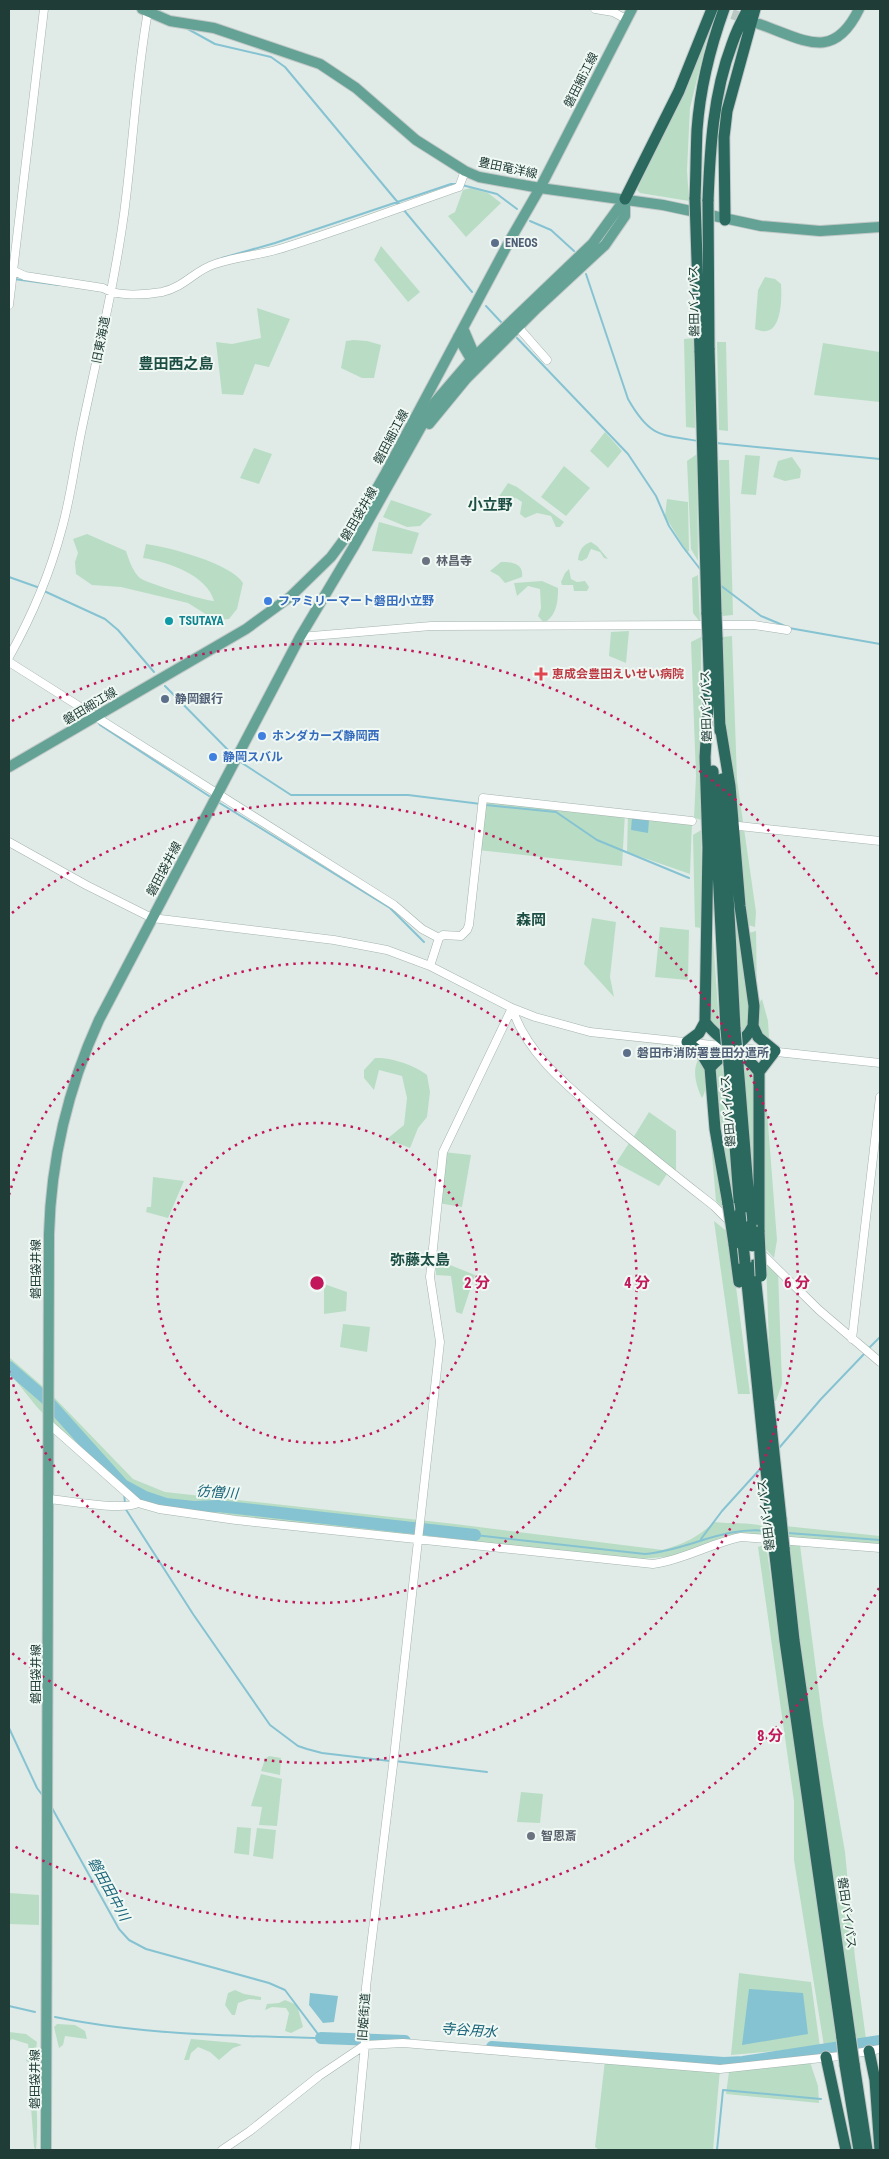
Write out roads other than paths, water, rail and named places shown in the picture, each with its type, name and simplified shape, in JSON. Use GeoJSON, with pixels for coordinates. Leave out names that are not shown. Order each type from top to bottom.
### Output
{"type":"FeatureCollection","features":[{"type":"Feature","properties":{"kind":"highway"},"geometry":{"type":"LineString","coordinates":[[625,199],[679,91],[712,9]]}},
{"type":"Feature","properties":{"kind":"highway","name":"磐田バイパス"},"geometry":{"type":"LineString","coordinates":[[724,9],[713,39],[704,80],[697,128],[696,199],[704,349],[712,614],[709,692],[731,1029],[755,1229],[749,1264]]}},
{"type":"Feature","properties":{"kind":"highway","name":"磐田バイパス"},"geometry":{"type":"LineString","coordinates":[[704,349],[710,152],[722,80],[731,45],[748,9]]}},
{"type":"Feature","properties":{"kind":"highway"},"geometry":{"type":"LineString","coordinates":[[725,220],[724,137],[727,111],[755,9]]}},
{"type":"Feature","properties":{"kind":"highway","name":"磐田バイパス"},"geometry":{"type":"LineString","coordinates":[[712,638],[720,725],[731,1029]]}},
{"type":"Feature","properties":{"kind":"highway"},"geometry":{"type":"LineString","coordinates":[[709,692],[705,757],[708,847],[705,1022],[699,1033],[686,1042],[701,1053],[710,1068],[715,1129],[728,1204],[744,1319],[758,1356]]}},
{"type":"Feature","properties":{"kind":"highway"},"geometry":{"type":"LineString","coordinates":[[720,725],[730,786],[740,906],[752,990],[753,1026],[758,1037],[775,1051],[759,1072],[755,1229],[762,1276],[765,1326],[758,1356]]}},
{"type":"Feature","properties":{"kind":"highway"},"geometry":{"type":"LineString","coordinates":[[705,1022],[723,1042],[734,1047],[759,1072]]}},
{"type":"Feature","properties":{"kind":"highway"},"geometry":{"type":"LineString","coordinates":[[710,1068],[723,1054],[744,1039],[753,1026]]}},
{"type":"Feature","properties":{"kind":"highway","name":"磐田バイパス"},"geometry":{"type":"LineString","coordinates":[[734,1064],[740,1213],[749,1264],[761,1392],[779,1547],[794,1640],[850,2064],[859,2150]]}},
{"type":"Feature","properties":{"kind":"highway"},"geometry":{"type":"LineString","coordinates":[[875,2050],[874,2080],[880,2150]]}},
{"type":"Feature","properties":{"kind":"highway"},"geometry":{"type":"LineString","coordinates":[[826,2057],[846,2150]]}},
{"type":"Feature","properties":{"kind":"highway","name":"磐田バイパス"},"geometry":{"type":"LineString","coordinates":[[850,2064],[867,2150]]}},
{"type":"Feature","properties":{"kind":"main road","name":"磐田細江線"},"geometry":{"type":"LineString","coordinates":[[9,767],[246,629],[290,597],[330,557],[364,510],[384,476],[540,188],[632,9]]}},
{"type":"Feature","properties":{"kind":"main road"},"geometry":{"type":"LineString","coordinates":[[759,24],[821,44],[835,40],[849,28],[859,9]]}},
{"type":"Feature","properties":{"kind":"main road","name":"豊田竜洋線"},"geometry":{"type":"LineString","coordinates":[[145,10],[175,22],[214,28],[320,64],[356,88],[416,140],[465,171],[494,181],[663,205],[725,220],[761,226],[820,231],[880,227]]}},
{"type":"Feature","properties":{"kind":"main road","name":"磐田袋井線"},"geometry":{"type":"LineString","coordinates":[[475,361],[518,327],[605,245],[625,216],[625,199]]}},
{"type":"Feature","properties":{"kind":"main road","name":"磐田袋井線"},"geometry":{"type":"LineString","coordinates":[[46,2150],[49,1234],[50,1200],[55,1155],[74,1082],[90,1040],[300,637],[397,471],[475,361],[593,243],[625,199]]}},
{"type":"Feature","properties":{"kind":"main road"},"geometry":{"type":"LineString","coordinates":[[461,332],[475,361]]}},
{"type":"Feature","properties":{"kind":"street"},"geometry":{"type":"LineString","coordinates":[[9,305],[44,9]]}},
{"type":"Feature","properties":{"kind":"street"},"geometry":{"type":"LineString","coordinates":[[595,9],[613,12],[626,19]]}},
{"type":"Feature","properties":{"kind":"street","name":"旧東海道"},"geometry":{"type":"LineString","coordinates":[[9,657],[30,620],[63,527],[124,215],[145,10]]}},
{"type":"Feature","properties":{"kind":"street"},"geometry":{"type":"LineString","coordinates":[[12,270],[25,276],[103,288],[110,293],[148,294],[178,287],[216,263],[286,247],[458,187],[465,171]]}},
{"type":"Feature","properties":{"kind":"street"},"geometry":{"type":"LineString","coordinates":[[518,327],[548,360]]}},
{"type":"Feature","properties":{"kind":"street"},"geometry":{"type":"LineString","coordinates":[[300,637],[431,626],[701,625]]}},
{"type":"Feature","properties":{"kind":"street"},"geometry":{"type":"LineString","coordinates":[[722,625],[754,625],[787,630]]}},
{"type":"Feature","properties":{"kind":"street"},"geometry":{"type":"LineString","coordinates":[[9,662],[394,905],[422,929],[439,938]]}},
{"type":"Feature","properties":{"kind":"street"},"geometry":{"type":"LineString","coordinates":[[430,966],[439,938],[443,935],[461,936],[469,925],[483,798],[692,821]]}},
{"type":"Feature","properties":{"kind":"street"},"geometry":{"type":"LineString","coordinates":[[739,826],[880,841]]}},
{"type":"Feature","properties":{"kind":"street"},"geometry":{"type":"LineString","coordinates":[[9,842],[86,885],[152,918],[359,944],[387,950],[430,966],[512,1008],[535,1017],[590,1032],[880,1063]]}},
{"type":"Feature","properties":{"kind":"street"},"geometry":{"type":"LineString","coordinates":[[512,1008],[517,1024],[530,1043],[573,1090],[714,1206],[819,1310],[880,1362]]}},
{"type":"Feature","properties":{"kind":"street","name":"旧姫街道"},"geometry":{"type":"LineString","coordinates":[[222,2150],[250,2132],[336,2064],[365,2045],[366,1987],[440,1342],[430,1278],[443,1152],[512,1008]]}},
{"type":"Feature","properties":{"kind":"street"},"geometry":{"type":"LineString","coordinates":[[852,1339],[880,1098]]}},
{"type":"Feature","properties":{"kind":"street"},"geometry":{"type":"LineString","coordinates":[[48,1419],[138,1502],[159,1509],[203,1516],[653,1564],[676,1560],[729,1539],[741,1538],[880,1548]]}},
{"type":"Feature","properties":{"kind":"street"},"geometry":{"type":"LineString","coordinates":[[49,1498],[117,1506],[133,1506],[138,1502]]}},
{"type":"Feature","properties":{"kind":"street"},"geometry":{"type":"LineString","coordinates":[[355,2150],[365,2045],[403,2043],[720,2069],[875,2050]]}},
{"type":"Feature","properties":{"kind":"water"},"geometry":{"type":"Polygon","coordinates":[[[632,817],[649,820],[648,833],[631,830],[632,817]]]}},
{"type":"Feature","properties":{"kind":"water"},"geometry":{"type":"Polygon","coordinates":[[[749,1989],[803,1993],[808,2034],[742,2045],[749,1989]]]}},
{"type":"Feature","properties":{"kind":"water"},"geometry":{"type":"Polygon","coordinates":[[[310,1993],[338,1996],[334,2022],[323,2023],[309,2005],[310,1993]]]}},
{"type":"Feature","properties":{"kind":"waterway"},"geometry":{"type":"LineString","coordinates":[[156,9],[165,14]]}},
{"type":"Feature","properties":{"kind":"waterway"},"geometry":{"type":"LineString","coordinates":[[186,28],[215,44],[271,57],[285,67],[400,205]]}},
{"type":"Feature","properties":{"kind":"waterway"},"geometry":{"type":"LineString","coordinates":[[222,258],[275,243],[451,184],[457,184]]}},
{"type":"Feature","properties":{"kind":"waterway"},"geometry":{"type":"LineString","coordinates":[[462,185],[497,194],[517,209]]}},
{"type":"Feature","properties":{"kind":"waterway"},"geometry":{"type":"LineString","coordinates":[[403,209],[472,292]]}},
{"type":"Feature","properties":{"kind":"waterway"},"geometry":{"type":"LineString","coordinates":[[530,221],[551,230],[574,251]]}},
{"type":"Feature","properties":{"kind":"waterway"},"geometry":{"type":"LineString","coordinates":[[586,274],[628,399],[635,411],[656,432],[699,441]]}},
{"type":"Feature","properties":{"kind":"waterway"},"geometry":{"type":"LineString","coordinates":[[14,279],[59,285]]}},
{"type":"Feature","properties":{"kind":"waterway"},"geometry":{"type":"LineString","coordinates":[[486,306],[501,322]]}},
{"type":"Feature","properties":{"kind":"waterway"},"geometry":{"type":"LineString","coordinates":[[517,338],[628,454],[656,496],[669,526],[700,569]]}},
{"type":"Feature","properties":{"kind":"waterway"},"geometry":{"type":"LineString","coordinates":[[716,443],[880,459]]}},
{"type":"Feature","properties":{"kind":"waterway"},"geometry":{"type":"LineString","coordinates":[[9,577],[40,588]]}},
{"type":"Feature","properties":{"kind":"waterway"},"geometry":{"type":"LineString","coordinates":[[720,585],[761,616],[785,626]]}},
{"type":"Feature","properties":{"kind":"waterway"},"geometry":{"type":"LineString","coordinates":[[44,591],[105,619],[118,630],[154,672]]}},
{"type":"Feature","properties":{"kind":"waterway"},"geometry":{"type":"LineString","coordinates":[[789,628],[880,644]]}},
{"type":"Feature","properties":{"kind":"waterway"},"geometry":{"type":"LineString","coordinates":[[165,686],[231,753]]}},
{"type":"Feature","properties":{"kind":"waterway"},"geometry":{"type":"LineString","coordinates":[[98,722],[212,798]]}},
{"type":"Feature","properties":{"kind":"waterway"},"geometry":{"type":"LineString","coordinates":[[242,763],[291,795],[408,795],[481,804]]}},
{"type":"Feature","properties":{"kind":"waterway"},"geometry":{"type":"LineString","coordinates":[[218,802],[390,908],[424,942]]}},
{"type":"Feature","properties":{"kind":"waterway"},"geometry":{"type":"LineString","coordinates":[[486,805],[556,812],[597,840],[689,878]]}},
{"type":"Feature","properties":{"kind":"waterway"},"geometry":{"type":"LineString","coordinates":[[868,1349],[880,1337]]}},
{"type":"Feature","properties":{"kind":"waterway"},"geometry":{"type":"LineString","coordinates":[[779,1448],[821,1399],[865,1353]]}},
{"type":"Feature","properties":{"kind":"waterway","name":"彷僧川"},"geometry":{"type":"LineString","coordinates":[[9,1367],[45,1398],[123,1485],[145,1497],[166,1504],[194,1507],[218,1506],[475,1535]]}},
{"type":"Feature","properties":{"kind":"waterway"},"geometry":{"type":"LineString","coordinates":[[701,1539],[722,1511],[761,1468]]}},
{"type":"Feature","properties":{"kind":"waterway"},"geometry":{"type":"LineString","coordinates":[[124,1493],[125,1503]]}},
{"type":"Feature","properties":{"kind":"waterway"},"geometry":{"type":"LineString","coordinates":[[125,1508],[193,1614],[270,1725],[298,1746],[307,1749],[322,1753],[390,1761]]}},
{"type":"Feature","properties":{"kind":"waterway"},"geometry":{"type":"LineString","coordinates":[[475,1535],[645,1554],[661,1552],[736,1532],[751,1530],[768,1531]]}},
{"type":"Feature","properties":{"kind":"waterway"},"geometry":{"type":"LineString","coordinates":[[788,1533],[880,1540]]}},
{"type":"Feature","properties":{"kind":"waterway","name":"磐田田中川"},"geometry":{"type":"LineString","coordinates":[[9,1728],[37,1788],[43,1796]]}},
{"type":"Feature","properties":{"kind":"waterway"},"geometry":{"type":"LineString","coordinates":[[395,1761],[487,1772]]}},
{"type":"Feature","properties":{"kind":"waterway","name":"磐田田中川"},"geometry":{"type":"LineString","coordinates":[[52,1808],[119,1929],[129,1940],[146,1949],[269,1983],[285,1990],[321,2038]]}},
{"type":"Feature","properties":{"kind":"waterway","name":"寺谷用水"},"geometry":{"type":"LineString","coordinates":[[9,2006],[35,2012]]}},
{"type":"Feature","properties":{"kind":"waterway","name":"寺谷用水"},"geometry":{"type":"LineString","coordinates":[[55,2017],[121,2028],[188,2034],[321,2038]]}},
{"type":"Feature","properties":{"kind":"waterway","name":"寺谷用水"},"geometry":{"type":"LineString","coordinates":[[321,2038],[405,2041]]}},
{"type":"Feature","properties":{"kind":"waterway","name":"寺谷用水"},"geometry":{"type":"LineString","coordinates":[[492,2047],[724,2063],[743,2062],[880,2041]]}},
{"type":"Feature","properties":{"kind":"waterway"},"geometry":{"type":"LineString","coordinates":[[717,2150],[723,2090],[821,2099]]}},
{"type":"Feature","properties":{"kind":"tunnel"},"geometry":{"type":"LineString","coordinates":[[718,9],[749,20]]}},
{"type":"Feature","properties":{"kind":"place","name":"ENEOS"},"geometry":{"type":"Point","coordinates":[495,243]}},
{"type":"Feature","properties":{"kind":"place","name":"林昌寺"},"geometry":{"type":"Point","coordinates":[426,561]}},
{"type":"Feature","properties":{"kind":"place","name":"ファミリーマート磐田小立野"},"geometry":{"type":"Point","coordinates":[268,601]}},
{"type":"Feature","properties":{"kind":"place","name":"TSUTAYA"},"geometry":{"type":"Point","coordinates":[169,621]}},
{"type":"Feature","properties":{"kind":"place","name":"恵成会豊田えいせい病院"},"geometry":{"type":"Point","coordinates":[541,674]}},
{"type":"Feature","properties":{"kind":"place","name":"静岡銀行"},"geometry":{"type":"Point","coordinates":[165,699]}},
{"type":"Feature","properties":{"kind":"place","name":"ホンダカーズ静岡西"},"geometry":{"type":"Point","coordinates":[262,736]}},
{"type":"Feature","properties":{"kind":"place","name":"静岡スバル"},"geometry":{"type":"Point","coordinates":[213,757]}},
{"type":"Feature","properties":{"kind":"place","name":"磐田市消防署豊田分遣所"},"geometry":{"type":"Point","coordinates":[627,1053]}},
{"type":"Feature","properties":{"kind":"place","name":"智恩斎"},"geometry":{"type":"Point","coordinates":[531,1836]}},
{"type":"Feature","properties":{"kind":"district","name":"豊田西之島"},"geometry":{"type":"Point","coordinates":[176,364]}},
{"type":"Feature","properties":{"kind":"district","name":"小立野"},"geometry":{"type":"Point","coordinates":[490,505]}},
{"type":"Feature","properties":{"kind":"district","name":"森岡"},"geometry":{"type":"Point","coordinates":[531,920]}},
{"type":"Feature","properties":{"kind":"district","name":"弥藤太島"},"geometry":{"type":"Point","coordinates":[420,1260]}}]}
